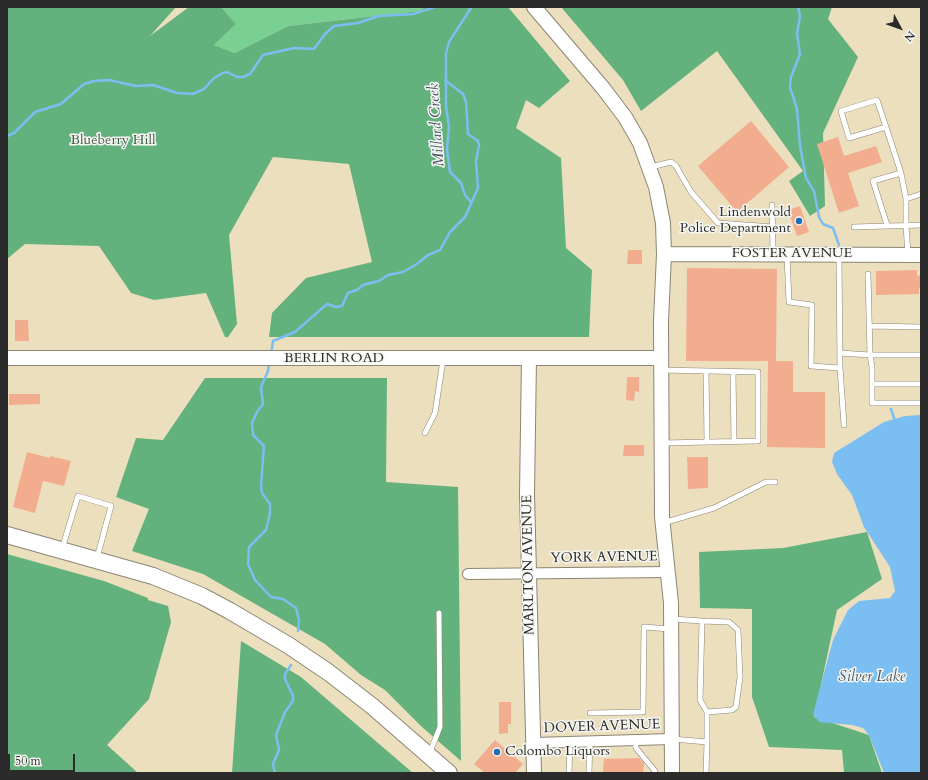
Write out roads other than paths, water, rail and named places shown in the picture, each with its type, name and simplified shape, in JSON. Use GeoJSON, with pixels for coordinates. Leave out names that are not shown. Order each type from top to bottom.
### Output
{"type":"FeatureCollection","features":[{"type":"Feature","properties":{"kind":"main road"},"geometry":{"type":"LineString","coordinates":[[7,535],[152,576],[202,596],[288,645],[328,672],[372,706],[449,773]]}},
{"type":"Feature","properties":{"kind":"street"},"geometry":{"type":"LineString","coordinates":[[534,7],[603,88],[625,117],[640,143],[650,168],[656,187],[663,223],[664,254],[661,364],[662,524],[668,572],[671,624],[672,773]]}},
{"type":"Feature","properties":{"kind":"street","name":"FOSTER AVENUE"},"geometry":{"type":"LineString","coordinates":[[664,254],[914,255]]}},
{"type":"Feature","properties":{"kind":"street","name":"BERLIN ROAD"},"geometry":{"type":"LineString","coordinates":[[7,358],[529,358],[661,364]]}},
{"type":"Feature","properties":{"kind":"street","name":"MARLTON AVENUE"},"geometry":{"type":"LineString","coordinates":[[529,358],[527,494],[534,773]]}},
{"type":"Feature","properties":{"kind":"street","name":"YORK AVENUE"},"geometry":{"type":"LineString","coordinates":[[468,574],[668,572]]}},
{"type":"Feature","properties":{"kind":"street","name":"DOVER AVENUE"},"geometry":{"type":"LineString","coordinates":[[534,743],[672,738]]}},
{"type":"Feature","properties":{"kind":"lane"},"geometry":{"type":"LineString","coordinates":[[886,127],[849,138],[841,111],[877,100],[886,127],[901,173],[906,199],[906,226],[914,255]]}},
{"type":"Feature","properties":{"kind":"lane"},"geometry":{"type":"LineString","coordinates":[[650,168],[671,162],[676,166],[690,192],[718,223],[773,227]]}},
{"type":"Feature","properties":{"kind":"lane"},"geometry":{"type":"LineString","coordinates":[[887,225],[873,181],[901,173]]}},
{"type":"Feature","properties":{"kind":"lane"},"geometry":{"type":"LineString","coordinates":[[906,199],[921,194]]}},
{"type":"Feature","properties":{"kind":"lane"},"geometry":{"type":"LineString","coordinates":[[772,205],[773,227],[780,254],[789,302],[812,305],[811,366],[840,368]]}},
{"type":"Feature","properties":{"kind":"lane"},"geometry":{"type":"LineString","coordinates":[[854,227],[921,225]]}},
{"type":"Feature","properties":{"kind":"lane"},"geometry":{"type":"LineString","coordinates":[[839,255],[840,368],[844,425]]}},
{"type":"Feature","properties":{"kind":"lane"},"geometry":{"type":"LineString","coordinates":[[868,274],[872,403],[921,403]]}},
{"type":"Feature","properties":{"kind":"lane"},"geometry":{"type":"LineString","coordinates":[[869,326],[921,327]]}},
{"type":"Feature","properties":{"kind":"lane"},"geometry":{"type":"LineString","coordinates":[[840,353],[870,355],[921,355]]}},
{"type":"Feature","properties":{"kind":"lane"},"geometry":{"type":"LineString","coordinates":[[425,433],[435,413],[443,358]]}},
{"type":"Feature","properties":{"kind":"lane"},"geometry":{"type":"LineString","coordinates":[[661,364],[706,371],[758,372],[758,440],[662,443]]}},
{"type":"Feature","properties":{"kind":"lane"},"geometry":{"type":"LineString","coordinates":[[706,371],[707,441]]}},
{"type":"Feature","properties":{"kind":"lane"},"geometry":{"type":"LineString","coordinates":[[733,372],[734,441]]}},
{"type":"Feature","properties":{"kind":"lane"},"geometry":{"type":"LineString","coordinates":[[872,384],[921,384]]}},
{"type":"Feature","properties":{"kind":"lane"},"geometry":{"type":"LineString","coordinates":[[662,524],[714,508],[766,482],[775,482]]}},
{"type":"Feature","properties":{"kind":"lane"},"geometry":{"type":"LineString","coordinates":[[62,550],[78,496],[111,506],[96,559]]}},
{"type":"Feature","properties":{"kind":"lane"},"geometry":{"type":"LineString","coordinates":[[429,755],[440,728],[439,613]]}},
{"type":"Feature","properties":{"kind":"lane"},"geometry":{"type":"LineString","coordinates":[[702,621],[700,700],[707,712],[706,773]]}},
{"type":"Feature","properties":{"kind":"lane"},"geometry":{"type":"LineString","coordinates":[[590,713],[643,712],[644,627],[702,621],[729,622],[738,630],[740,677],[736,707],[732,710],[707,712]]}},
{"type":"Feature","properties":{"kind":"lane"},"geometry":{"type":"LineString","coordinates":[[672,738],[707,742]]}},
{"type":"Feature","properties":{"kind":"lane"},"geometry":{"type":"LineString","coordinates":[[636,740],[636,748],[655,771],[654,773]]}},
{"type":"Feature","properties":{"kind":"lane"},"geometry":{"type":"LineString","coordinates":[[589,773],[590,741]]}},
{"type":"Feature","properties":{"kind":"lane"},"geometry":{"type":"LineString","coordinates":[[569,773],[570,742]]}},
{"type":"Feature","properties":{"kind":"water","name":"Silver Lake"},"geometry":{"type":"Polygon","coordinates":[[[921,415],[921,773],[884,773],[869,735],[863,728],[852,725],[819,722],[813,714],[833,640],[848,610],[859,601],[890,598],[895,591],[890,567],[864,527],[852,495],[837,474],[832,462],[834,453],[884,422],[905,416],[921,415]]]}},
{"type":"Feature","properties":{"kind":"waterway"},"geometry":{"type":"LineString","coordinates":[[7,136],[14,133],[35,112],[61,104],[84,84],[94,81],[109,80],[136,86],[153,85],[177,93],[193,94],[204,89],[214,78],[223,73],[227,72],[237,77],[243,77],[250,74],[263,55],[294,48],[314,49],[325,34],[334,26],[358,23],[379,16],[413,14],[435,7]]}},
{"type":"Feature","properties":{"kind":"waterway","name":"Millard Creek"},"geometry":{"type":"LineString","coordinates":[[467,7],[471,8],[449,42],[446,53],[446,107],[449,126],[447,150],[450,172],[461,183],[465,195],[471,202]]}},
{"type":"Feature","properties":{"kind":"waterway"},"geometry":{"type":"LineString","coordinates":[[798,7],[800,16],[797,34],[800,54],[791,77],[790,87],[797,109],[800,146],[806,178],[814,191],[819,217],[823,224],[833,228],[839,245]]}},
{"type":"Feature","properties":{"kind":"waterway","name":"Millard Creek"},"geometry":{"type":"LineString","coordinates":[[271,354],[273,341],[295,332],[327,304],[336,307],[342,306],[348,293],[357,290],[363,285],[379,281],[388,275],[403,272],[417,264],[428,255],[440,250],[450,232],[465,217],[478,188],[476,161],[479,145],[478,141],[468,134],[466,102],[463,94],[445,80]]}},
{"type":"Feature","properties":{"kind":"waterway","name":"Millard Creek"},"geometry":{"type":"LineString","coordinates":[[269,363],[268,371],[261,387],[263,404],[252,423],[253,435],[264,446],[261,486],[262,493],[270,504],[270,513],[266,530],[249,547],[248,564],[255,580],[271,597],[283,599],[296,608],[299,620],[298,631]]}},
{"type":"Feature","properties":{"kind":"waterway"},"geometry":{"type":"LineString","coordinates":[[891,409],[895,421]]}},
{"type":"Feature","properties":{"kind":"waterway","name":"Millard Creek"},"geometry":{"type":"LineString","coordinates":[[275,773],[273,764],[279,750],[276,735],[285,712],[293,701],[293,696],[285,679],[285,674],[291,665]]}},
{"type":"Feature","properties":{"kind":"place","name":"Lindenwold Police Department"},"geometry":{"type":"Point","coordinates":[799,221]}},
{"type":"Feature","properties":{"kind":"place","name":"Colombo Liquors"},"geometry":{"type":"Point","coordinates":[497,752]}},
{"type":"Feature","properties":{"kind":"park label","name":"Blueberry Hill"},"geometry":{"type":"Point","coordinates":[113,141]}}]}
